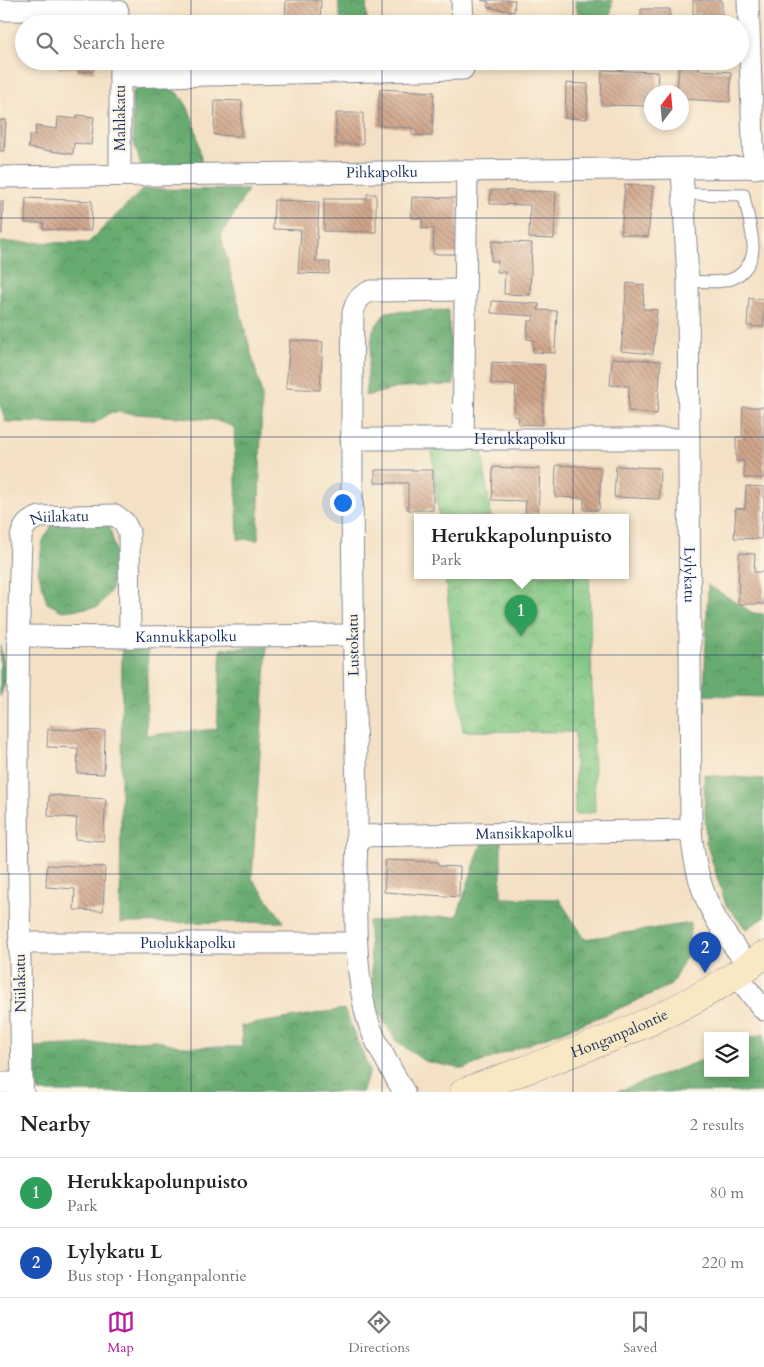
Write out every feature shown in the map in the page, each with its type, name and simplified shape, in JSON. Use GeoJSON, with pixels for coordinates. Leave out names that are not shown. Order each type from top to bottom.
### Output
{"type":"FeatureCollection","features":[{"type":"Feature","properties":{"kind":"street"},"geometry":{"type":"LineString","coordinates":[[462,0],[463,15]]}},
{"type":"Feature","properties":{"kind":"street"},"geometry":{"type":"LineString","coordinates":[[747,15],[748,0]]}},
{"type":"Feature","properties":{"kind":"street"},"geometry":{"type":"LineString","coordinates":[[0,10],[119,12]]}},
{"type":"Feature","properties":{"kind":"street","name":"Mahlakatu"},"geometry":{"type":"LineString","coordinates":[[120,70],[120,175]]}},
{"type":"Feature","properties":{"kind":"street"},"geometry":{"type":"LineString","coordinates":[[748,70],[759,168]]}},
{"type":"Feature","properties":{"kind":"street","name":"Pihkapolku"},"geometry":{"type":"LineString","coordinates":[[0,177],[759,168]]}},
{"type":"Feature","properties":{"kind":"street","name":"Lylykatu"},"geometry":{"type":"LineString","coordinates":[[682,169],[688,281],[691,830],[693,851],[700,884],[715,920],[750,965],[764,1010]]}},
{"type":"Feature","properties":{"kind":"street"},"geometry":{"type":"LineString","coordinates":[[463,440],[467,170]]}},
{"type":"Feature","properties":{"kind":"street","name":"Lustokatu"},"geometry":{"type":"LineString","coordinates":[[404,1092],[381,1051],[365,1013],[356,943],[358,836],[351,439],[353,314],[356,302],[362,294],[371,291],[466,290]]}},
{"type":"Feature","properties":{"kind":"street","name":"Herukkapolku"},"geometry":{"type":"LineString","coordinates":[[351,439],[688,439]]}},
{"type":"Feature","properties":{"kind":"street","name":"Niilakatu"},"geometry":{"type":"LineString","coordinates":[[22,1087],[19,943],[8,723],[18,636],[21,537],[23,527],[30,520],[40,517],[115,515],[124,522],[129,532],[130,638]]}},
{"type":"Feature","properties":{"kind":"street","name":"Kannukkapolku"},"geometry":{"type":"LineString","coordinates":[[18,636],[130,638],[353,635]]}},
{"type":"Feature","properties":{"kind":"street","name":"Mansikkapolku"},"geometry":{"type":"LineString","coordinates":[[358,836],[691,830]]}},
{"type":"Feature","properties":{"kind":"street","name":"Puolukkapolku"},"geometry":{"type":"LineString","coordinates":[[19,943],[356,943]]}},
{"type":"Feature","properties":{"kind":"street","name":"Honganpalontie"},"geometry":{"type":"LineString","coordinates":[[464,1092],[604,1040],[680,1007],[710,992],[750,965]]}},
{"type":"Feature","properties":{"kind":"street"},"geometry":{"type":"LineString","coordinates":[[0,1083],[22,1087]]}},
{"type":"Feature","properties":{"kind":"lane"},"geometry":{"type":"LineString","coordinates":[[684,194],[744,195],[753,248],[750,262],[742,273],[733,279],[723,282],[688,281]]}},
{"type":"Feature","properties":{"kind":"green space"},"geometry":{"type":"Polygon","coordinates":[[[338,0],[366,0],[367,15],[340,15],[338,0]]]}},
{"type":"Feature","properties":{"kind":"green space"},"geometry":{"type":"Polygon","coordinates":[[[575,0],[612,0],[611,15],[578,15],[575,0]]]}},
{"type":"Feature","properties":{"kind":"green space"},"geometry":{"type":"Polygon","coordinates":[[[142,84],[169,88],[184,101],[197,134],[202,166],[142,168],[133,140],[132,93],[142,84]]]}},
{"type":"Feature","properties":{"kind":"green space"},"geometry":{"type":"Polygon","coordinates":[[[143,189],[248,190],[221,236],[262,395],[258,540],[238,539],[234,427],[215,420],[112,412],[93,424],[6,422],[0,405],[0,242],[88,243],[143,189]]]}},
{"type":"Feature","properties":{"kind":"green space"},"geometry":{"type":"Polygon","coordinates":[[[448,310],[454,385],[402,387],[365,396],[373,330],[386,312],[448,310]]]}},
{"type":"Feature","properties":{"kind":"green space"},"geometry":{"type":"Polygon","coordinates":[[[431,449],[482,449],[491,514],[439,514],[431,449]]]}},
{"type":"Feature","properties":{"kind":"green space"},"geometry":{"type":"Polygon","coordinates":[[[109,523],[116,554],[111,590],[98,607],[62,611],[47,603],[38,571],[43,540],[53,524],[109,523]]]}},
{"type":"Feature","properties":{"kind":"green space"},"geometry":{"type":"Polygon","coordinates":[[[445,579],[589,579],[595,812],[575,815],[575,732],[463,731],[445,579]]]}},
{"type":"Feature","properties":{"kind":"green space"},"geometry":{"type":"Polygon","coordinates":[[[708,585],[753,613],[764,614],[764,697],[704,695],[708,585]]]}},
{"type":"Feature","properties":{"kind":"green space"},"geometry":{"type":"Polygon","coordinates":[[[0,645],[7,677],[0,697],[0,645]]]}},
{"type":"Feature","properties":{"kind":"green space"},"geometry":{"type":"Polygon","coordinates":[[[267,646],[252,878],[284,922],[120,923],[122,649],[148,650],[146,735],[217,729],[221,649],[267,646]]]}},
{"type":"Feature","properties":{"kind":"green space"},"geometry":{"type":"Polygon","coordinates":[[[704,775],[764,779],[764,918],[746,929],[726,905],[706,842],[704,775]]]}},
{"type":"Feature","properties":{"kind":"green space"},"geometry":{"type":"Polygon","coordinates":[[[501,841],[501,898],[559,899],[585,939],[691,923],[687,955],[671,985],[607,1014],[463,1069],[424,1061],[396,1041],[374,1004],[368,922],[457,916],[482,842],[501,841]]]}},
{"type":"Feature","properties":{"kind":"green space"},"geometry":{"type":"Polygon","coordinates":[[[344,1009],[370,1071],[361,1092],[39,1092],[37,1086],[31,1047],[156,1040],[182,1047],[242,1047],[241,1026],[344,1009]]]}},
{"type":"Feature","properties":{"kind":"green space"},"geometry":{"type":"Polygon","coordinates":[[[764,1034],[764,1092],[616,1092],[704,1059],[704,1077],[749,1077],[749,1038],[764,1034]]]}},
{"type":"Feature","properties":{"kind":"building"},"geometry":{"type":"Polygon","coordinates":[[[286,0],[321,0],[320,15],[285,15],[286,0]]]}},
{"type":"Feature","properties":{"kind":"building"},"geometry":{"type":"Polygon","coordinates":[[[481,0],[515,0],[514,12],[488,7],[489,2],[481,0]]]}},
{"type":"Feature","properties":{"kind":"building"},"geometry":{"type":"Polygon","coordinates":[[[693,0],[722,0],[722,15],[693,14],[693,0]]]}},
{"type":"Feature","properties":{"kind":"building"},"geometry":{"type":"Polygon","coordinates":[[[641,9],[670,9],[670,15],[641,15],[641,9]]]}},
{"type":"Feature","properties":{"kind":"building"},"geometry":{"type":"Polygon","coordinates":[[[78,70],[94,71],[78,72],[78,70]]]}},
{"type":"Feature","properties":{"kind":"building"},"geometry":{"type":"Polygon","coordinates":[[[602,70],[658,72],[657,85],[644,85],[644,106],[601,105],[602,70]]]}},
{"type":"Feature","properties":{"kind":"building"},"geometry":{"type":"Polygon","coordinates":[[[679,70],[731,72],[730,102],[689,99],[689,85],[678,85],[679,70]]]}},
{"type":"Feature","properties":{"kind":"building"},"geometry":{"type":"Polygon","coordinates":[[[566,83],[588,84],[587,119],[565,118],[566,83]]]}},
{"type":"Feature","properties":{"kind":"building"},"geometry":{"type":"Polygon","coordinates":[[[380,89],[434,92],[432,136],[412,135],[412,128],[378,126],[380,89]]]}},
{"type":"Feature","properties":{"kind":"building"},"geometry":{"type":"Polygon","coordinates":[[[215,100],[242,101],[241,136],[214,135],[215,100]]]}},
{"type":"Feature","properties":{"kind":"building"},"geometry":{"type":"Polygon","coordinates":[[[336,113],[363,113],[363,144],[336,144],[336,113]]]}},
{"type":"Feature","properties":{"kind":"building"},"geometry":{"type":"Polygon","coordinates":[[[77,115],[94,117],[91,145],[74,143],[73,154],[28,148],[30,135],[35,135],[36,126],[57,129],[58,117],[76,119],[77,115]]]}},
{"type":"Feature","properties":{"kind":"building"},"geometry":{"type":"Polygon","coordinates":[[[0,120],[6,120],[4,151],[0,151],[0,120]]]}},
{"type":"Feature","properties":{"kind":"building"},"geometry":{"type":"Polygon","coordinates":[[[625,184],[653,186],[648,237],[621,234],[625,184]]]}},
{"type":"Feature","properties":{"kind":"building"},"geometry":{"type":"Polygon","coordinates":[[[491,190],[556,192],[554,239],[529,238],[530,205],[490,204],[491,190]]]}},
{"type":"Feature","properties":{"kind":"building"},"geometry":{"type":"Polygon","coordinates":[[[367,194],[376,194],[376,232],[324,231],[324,199],[367,199],[367,194]]]}},
{"type":"Feature","properties":{"kind":"building"},"geometry":{"type":"Polygon","coordinates":[[[412,197],[458,198],[457,254],[433,254],[434,229],[422,228],[422,219],[411,218],[412,197]]]}},
{"type":"Feature","properties":{"kind":"building"},"geometry":{"type":"Polygon","coordinates":[[[26,198],[92,201],[91,231],[43,229],[44,223],[25,223],[26,198]]]}},
{"type":"Feature","properties":{"kind":"building"},"geometry":{"type":"Polygon","coordinates":[[[274,200],[319,202],[316,262],[330,262],[329,274],[298,273],[301,230],[273,229],[274,200]]]}},
{"type":"Feature","properties":{"kind":"building"},"geometry":{"type":"Polygon","coordinates":[[[0,201],[3,201],[2,234],[0,234],[0,201]]]}},
{"type":"Feature","properties":{"kind":"building"},"geometry":{"type":"Polygon","coordinates":[[[492,241],[532,243],[530,295],[504,294],[505,272],[497,272],[498,261],[491,261],[492,241]]]}},
{"type":"Feature","properties":{"kind":"building"},"geometry":{"type":"Polygon","coordinates":[[[627,283],[644,285],[643,309],[657,310],[653,354],[621,351],[627,283]]]}},
{"type":"Feature","properties":{"kind":"building"},"geometry":{"type":"Polygon","coordinates":[[[749,298],[764,299],[764,327],[747,326],[749,298]]]}},
{"type":"Feature","properties":{"kind":"building"},"geometry":{"type":"Polygon","coordinates":[[[492,301],[539,304],[538,310],[557,311],[555,353],[533,352],[533,340],[527,339],[528,321],[533,321],[534,316],[491,313],[492,301]]]}},
{"type":"Feature","properties":{"kind":"building"},"geometry":{"type":"Polygon","coordinates":[[[290,340],[323,342],[320,390],[286,388],[290,340]]]}},
{"type":"Feature","properties":{"kind":"building"},"geometry":{"type":"Polygon","coordinates":[[[612,358],[661,361],[657,414],[628,411],[629,386],[610,385],[612,358]]]}},
{"type":"Feature","properties":{"kind":"building"},"geometry":{"type":"Polygon","coordinates":[[[492,362],[545,365],[542,425],[518,424],[519,417],[514,416],[516,385],[491,384],[492,362]]]}},
{"type":"Feature","properties":{"kind":"building"},"geometry":{"type":"Polygon","coordinates":[[[743,407],[764,407],[764,478],[744,478],[744,461],[736,461],[736,437],[742,437],[743,407]]]}},
{"type":"Feature","properties":{"kind":"building"},"geometry":{"type":"Polygon","coordinates":[[[556,465],[601,467],[599,510],[584,510],[584,498],[555,497],[556,465]]]}},
{"type":"Feature","properties":{"kind":"building"},"geometry":{"type":"Polygon","coordinates":[[[616,466],[660,468],[659,499],[614,497],[616,466]]]}},
{"type":"Feature","properties":{"kind":"building"},"geometry":{"type":"Polygon","coordinates":[[[493,467],[540,469],[538,513],[525,513],[526,501],[492,500],[493,467]]]}},
{"type":"Feature","properties":{"kind":"building"},"geometry":{"type":"Polygon","coordinates":[[[375,470],[433,470],[433,510],[408,510],[408,483],[375,483],[375,470]]]}},
{"type":"Feature","properties":{"kind":"building"},"geometry":{"type":"Polygon","coordinates":[[[746,486],[764,487],[761,539],[734,538],[736,508],[745,509],[746,486]]]}},
{"type":"Feature","properties":{"kind":"building"},"geometry":{"type":"Polygon","coordinates":[[[739,553],[755,554],[754,572],[764,572],[764,604],[738,604],[739,553]]]}},
{"type":"Feature","properties":{"kind":"building"},"geometry":{"type":"Polygon","coordinates":[[[48,729],[105,731],[104,774],[77,773],[78,748],[47,747],[48,729]]]}},
{"type":"Feature","properties":{"kind":"building"},"geometry":{"type":"Polygon","coordinates":[[[49,795],[106,799],[103,841],[75,839],[77,818],[48,816],[49,795]]]}},
{"type":"Feature","properties":{"kind":"building"},"geometry":{"type":"Polygon","coordinates":[[[386,860],[438,862],[438,866],[460,867],[459,897],[384,892],[386,860]]]}},
{"type":"Feature","properties":{"kind":"building"},"geometry":{"type":"Polygon","coordinates":[[[47,865],[105,867],[103,911],[74,910],[75,889],[46,887],[47,865]]]}},
{"type":"Feature","properties":{"kind":"place","name":"Herukkapolunpuisto"},"geometry":{"type":"Point","coordinates":[521,636]}},
{"type":"Feature","properties":{"kind":"place","name":"Lylykatu L"},"geometry":{"type":"Point","coordinates":[705,973]}}]}
